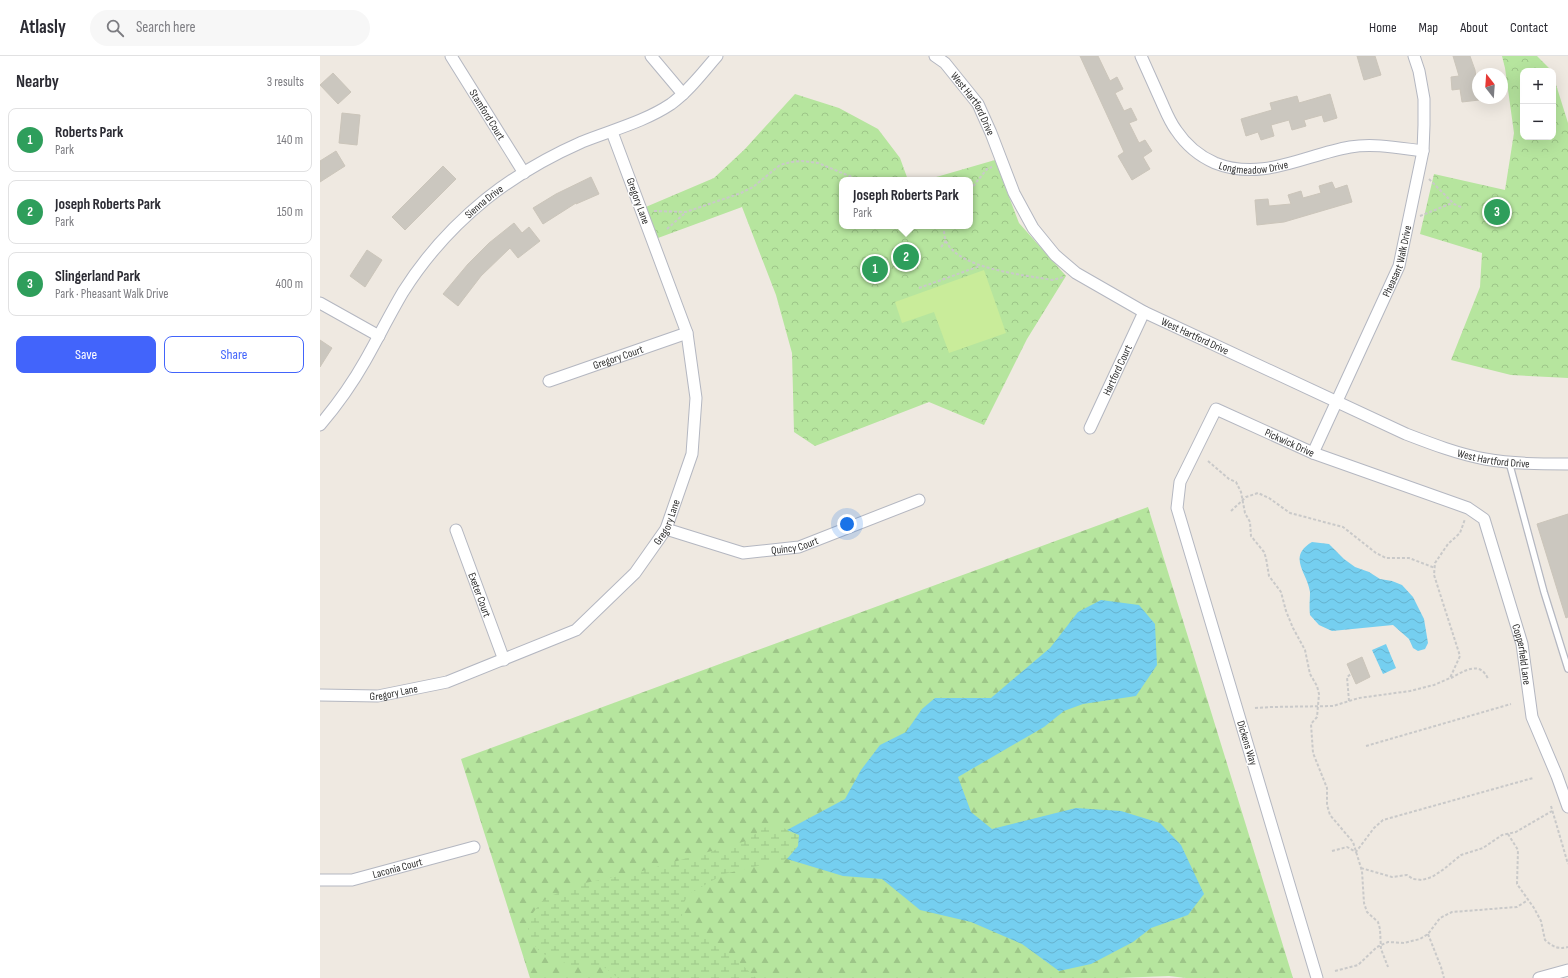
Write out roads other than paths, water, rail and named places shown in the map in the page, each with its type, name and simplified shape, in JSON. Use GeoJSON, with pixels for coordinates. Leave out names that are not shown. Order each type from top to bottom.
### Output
{"type":"FeatureCollection","features":[{"type":"Feature","properties":{"kind":"street","name":"Stamford Court"},"geometry":{"type":"LineString","coordinates":[[451,56],[524,173]]}},
{"type":"Feature","properties":{"kind":"street"},"geometry":{"type":"LineString","coordinates":[[651,56],[683,94]]}},
{"type":"Feature","properties":{"kind":"street","name":"Sienna Drive"},"geometry":{"type":"LineString","coordinates":[[320,425],[350,385],[403,292],[421,266],[439,245],[486,200],[524,173],[555,155],[582,142],[612,132],[658,112],[683,94],[717,56]]}},
{"type":"Feature","properties":{"kind":"street","name":"West Hartford Drive"},"geometry":{"type":"LineString","coordinates":[[934,56],[944,63],[978,104],[1014,193],[1033,228],[1055,256],[1076,273],[1144,312],[1336,402],[1436,446],[1486,459],[1527,464],[1568,464]]}},
{"type":"Feature","properties":{"kind":"street","name":"Longmeadow Drive"},"geometry":{"type":"LineString","coordinates":[[1141,56],[1175,129],[1194,150],[1203,157],[1225,167],[1240,170],[1260,170],[1331,151],[1362,145],[1376,145],[1423,151]]}},
{"type":"Feature","properties":{"kind":"street","name":"Pheasant Walk Drive"},"geometry":{"type":"LineString","coordinates":[[1313,453],[1399,266],[1423,151],[1424,99],[1419,71],[1414,56]]}},
{"type":"Feature","properties":{"kind":"street","name":"Gregory Lane"},"geometry":{"type":"LineString","coordinates":[[320,695],[378,696],[447,682],[576,630],[635,573],[666,529],[692,454],[696,398],[687,332],[612,132]]}},
{"type":"Feature","properties":{"kind":"street"},"geometry":{"type":"LineString","coordinates":[[320,302],[379,336]]}},
{"type":"Feature","properties":{"kind":"street","name":"Hartford Court"},"geometry":{"type":"LineString","coordinates":[[1090,428],[1144,312]]}},
{"type":"Feature","properties":{"kind":"street","name":"Gregory Court"},"geometry":{"type":"LineString","coordinates":[[549,381],[687,332]]}},
{"type":"Feature","properties":{"kind":"street","name":"Pickwick Drive"},"geometry":{"type":"LineString","coordinates":[[1177,508],[1180,482],[1216,409],[1313,453],[1468,508]]}},
{"type":"Feature","properties":{"kind":"street","name":"Quincy Court"},"geometry":{"type":"LineString","coordinates":[[666,529],[743,552],[799,547],[919,500]]}},
{"type":"Feature","properties":{"kind":"street","name":"Dickens Way"},"geometry":{"type":"LineString","coordinates":[[1177,508],[1317,978]]}},
{"type":"Feature","properties":{"kind":"street","name":"Copperfield Lane"},"geometry":{"type":"LineString","coordinates":[[1468,508],[1484,519],[1522,644],[1532,717],[1557,776],[1568,807]]}},
{"type":"Feature","properties":{"kind":"street","name":"Exeter Court"},"geometry":{"type":"LineString","coordinates":[[456,530],[504,660]]}},
{"type":"Feature","properties":{"kind":"street","name":"Laconia Court"},"geometry":{"type":"LineString","coordinates":[[320,880],[352,880],[474,847]]}},
{"type":"Feature","properties":{"kind":"street"},"geometry":{"type":"LineString","coordinates":[[1539,978],[1568,970]]}},
{"type":"Feature","properties":{"kind":"lane"},"geometry":{"type":"LineString","coordinates":[[1510,462],[1544,592],[1568,669]]}},
{"type":"Feature","properties":{"kind":"water"},"geometry":{"type":"Polygon","coordinates":[[[1312,542],[1329,544],[1344,559],[1355,567],[1369,572],[1380,579],[1392,581],[1402,585],[1413,597],[1424,619],[1428,643],[1425,649],[1418,651],[1413,648],[1409,639],[1393,625],[1332,631],[1319,625],[1310,615],[1310,592],[1300,565],[1301,553],[1312,542]]]}},
{"type":"Feature","properties":{"kind":"water"},"geometry":{"type":"Polygon","coordinates":[[[1101,600],[1139,605],[1155,624],[1157,665],[1136,696],[1083,704],[1064,711],[1044,727],[958,777],[971,812],[992,829],[1076,808],[1121,811],[1160,823],[1181,845],[1204,894],[1188,915],[1151,928],[1133,942],[1091,964],[1059,971],[1022,944],[971,922],[920,910],[882,879],[843,876],[787,859],[798,846],[799,835],[787,830],[845,799],[861,770],[880,745],[906,732],[922,709],[935,698],[991,698],[1050,648],[1078,612],[1101,600]]]}},
{"type":"Feature","properties":{"kind":"water"},"geometry":{"type":"Polygon","coordinates":[[[1386,644],[1396,668],[1383,674],[1372,650],[1386,644]]]}},
{"type":"Feature","properties":{"kind":"place","name":"Slingerland Park"},"geometry":{"type":"Point","coordinates":[1497,212]}},
{"type":"Feature","properties":{"kind":"place","name":"Joseph Roberts Park"},"geometry":{"type":"Point","coordinates":[906,257]}},
{"type":"Feature","properties":{"kind":"place","name":"Roberts Park"},"geometry":{"type":"Point","coordinates":[875,269]}}]}
